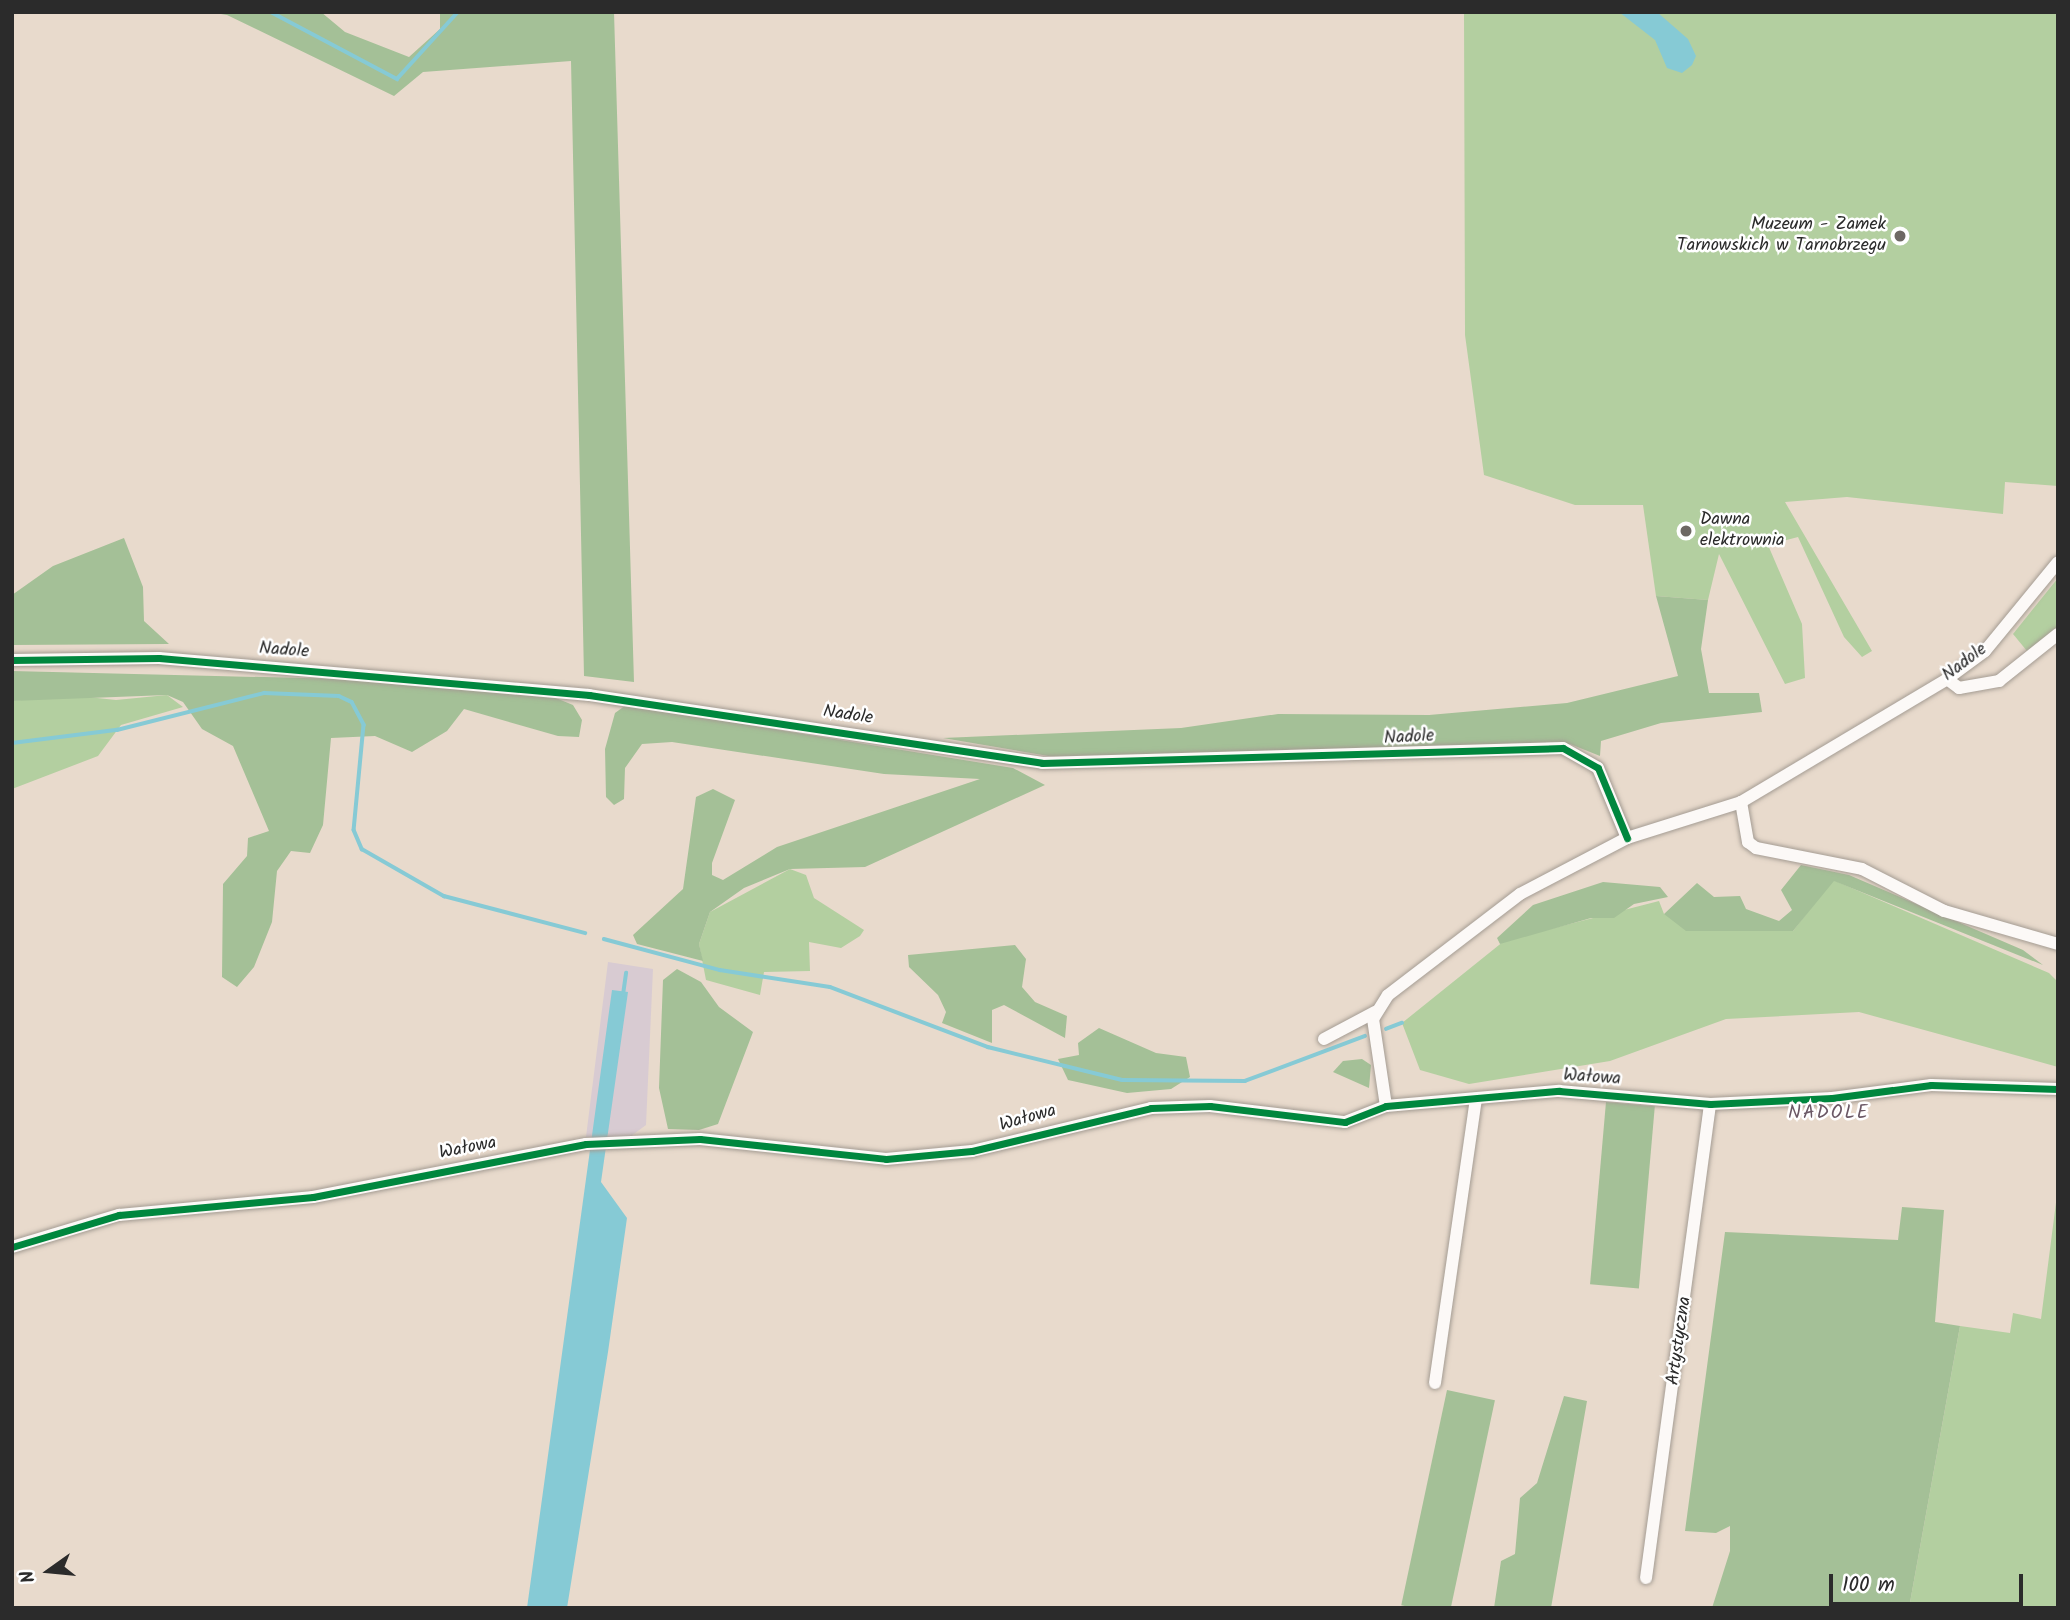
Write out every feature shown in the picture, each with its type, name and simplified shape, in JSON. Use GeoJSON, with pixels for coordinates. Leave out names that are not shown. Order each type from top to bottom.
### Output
{"type":"FeatureCollection","features":[{"type":"Feature","properties":{"kind":"street","name":"Nadole"},"geometry":{"type":"LineString","coordinates":[[1324,1039],[1375,1012],[1520,894],[1628,838],[1741,802],[1947,679],[1985,651],[2058,562]]}},
{"type":"Feature","properties":{"kind":"street"},"geometry":{"type":"LineString","coordinates":[[1947,679],[1969,688],[1999,681],[2058,634]]}},
{"type":"Feature","properties":{"kind":"street","name":"Nadole"},"geometry":{"type":"LineString","coordinates":[[12,660],[159,658],[575,694],[1042,763],[1563,748],[1598,768],[1628,838]]}},
{"type":"Feature","properties":{"kind":"street"},"geometry":{"type":"LineString","coordinates":[[1741,802],[1748,842],[1756,848],[1862,869],[1944,911],[2058,944]]}},
{"type":"Feature","properties":{"kind":"street"},"geometry":{"type":"LineString","coordinates":[[1375,1012],[1386,1106]]}},
{"type":"Feature","properties":{"kind":"street","name":"Wałowa"},"geometry":{"type":"LineString","coordinates":[[12,1247],[119,1214],[313,1197],[586,1144],[611,1147],[700,1139],[886,1159],[972,1151],[1151,1108],[1210,1107],[1345,1122],[1386,1106],[1559,1091],[1710,1104],[1818,1100],[1931,1085],[2058,1088]]}},
{"type":"Feature","properties":{"kind":"street"},"geometry":{"type":"LineString","coordinates":[[1435,1383],[1476,1099]]}},
{"type":"Feature","properties":{"kind":"street","name":"Artystyczna"},"geometry":{"type":"LineString","coordinates":[[1646,1578],[1710,1104]]}},
{"type":"Feature","properties":{"kind":"shaded area"},"geometry":{"type":"Polygon","coordinates":[[[608,962],[653,969],[646,1125],[627,1139],[586,1137],[608,962]]]}},
{"type":"Feature","properties":{"kind":"green space"},"geometry":{"type":"Polygon","coordinates":[[[209,12],[321,12],[345,32],[409,57],[440,29],[440,12],[614,12],[634,682],[584,676],[571,61],[423,72],[394,96],[227,15],[209,12]]]}},
{"type":"Feature","properties":{"kind":"green space"},"geometry":{"type":"Polygon","coordinates":[[[1464,12],[2058,12],[2058,486],[2005,482],[2003,514],[1847,497],[1785,502],[1872,651],[1862,657],[1844,637],[1798,537],[1768,545],[1802,624],[1805,678],[1785,684],[1719,554],[1708,600],[1656,596],[1643,505],[1575,505],[1484,475],[1465,335],[1464,12]]]}},
{"type":"Feature","properties":{"kind":"green space"},"geometry":{"type":"Polygon","coordinates":[[[124,538],[143,587],[144,621],[169,644],[12,645],[12,595],[53,566],[124,538]]]}},
{"type":"Feature","properties":{"kind":"green space"},"geometry":{"type":"Polygon","coordinates":[[[2058,578],[2058,626],[2027,651],[2013,634],[2058,578]]]}},
{"type":"Feature","properties":{"kind":"green space"},"geometry":{"type":"Polygon","coordinates":[[[1656,596],[1708,600],[1701,649],[1709,693],[1759,693],[1762,712],[1661,723],[1601,741],[1600,756],[1570,744],[1531,743],[1066,759],[943,738],[1181,728],[1278,714],[1429,715],[1567,703],[1678,676],[1656,596]]]}},
{"type":"Feature","properties":{"kind":"green space"},"geometry":{"type":"Polygon","coordinates":[[[12,671],[344,679],[551,696],[573,705],[582,720],[579,737],[558,736],[464,709],[447,731],[412,752],[375,736],[331,738],[323,825],[310,853],[291,851],[277,871],[272,922],[254,967],[237,987],[222,977],[223,884],[247,856],[248,838],[269,831],[233,746],[202,729],[183,702],[167,695],[12,701],[12,671]]]}},
{"type":"Feature","properties":{"kind":"green space"},"geometry":{"type":"Polygon","coordinates":[[[69,695],[116,700],[167,695],[183,707],[121,725],[98,756],[12,789],[12,701],[69,695]]]}},
{"type":"Feature","properties":{"kind":"green space"},"geometry":{"type":"Polygon","coordinates":[[[626,705],[1013,768],[1045,785],[865,867],[790,869],[744,888],[710,912],[699,944],[703,961],[637,944],[633,935],[683,889],[696,797],[713,789],[735,800],[712,863],[712,875],[723,880],[777,847],[980,779],[884,774],[672,742],[642,744],[625,768],[624,799],[614,805],[606,797],[605,749],[615,713],[626,705]]]}},
{"type":"Feature","properties":{"kind":"green space"},"geometry":{"type":"Polygon","coordinates":[[[1801,865],[1849,875],[2023,950],[2043,965],[1834,881],[1793,931],[1686,931],[1664,914],[1697,883],[1714,897],[1740,896],[1746,909],[1779,921],[1792,910],[1781,890],[1801,865]]]}},
{"type":"Feature","properties":{"kind":"green space"},"geometry":{"type":"Polygon","coordinates":[[[790,869],[806,875],[814,898],[864,930],[860,936],[841,948],[809,942],[810,971],[764,972],[760,995],[706,980],[699,944],[710,912],[790,869]]]}},
{"type":"Feature","properties":{"kind":"green space"},"geometry":{"type":"Polygon","coordinates":[[[1833,880],[2049,973],[2058,982],[2058,1067],[1859,1012],[1726,1019],[1610,1061],[1469,1084],[1420,1070],[1402,1023],[1504,941],[1659,901],[1664,914],[1793,931],[1833,880]]]}},
{"type":"Feature","properties":{"kind":"green space"},"geometry":{"type":"Polygon","coordinates":[[[1603,882],[1660,887],[1668,897],[1634,904],[1614,918],[1591,918],[1500,944],[1497,938],[1533,905],[1603,882]]]}},
{"type":"Feature","properties":{"kind":"green space"},"geometry":{"type":"Polygon","coordinates":[[[1015,945],[1026,959],[1022,987],[1035,1002],[1067,1016],[1065,1038],[1004,1005],[992,1010],[992,1043],[942,1023],[946,1012],[938,995],[909,967],[908,955],[1015,945]]]}},
{"type":"Feature","properties":{"kind":"green space"},"geometry":{"type":"Polygon","coordinates":[[[677,969],[701,982],[719,1007],[753,1032],[718,1124],[699,1130],[668,1129],[659,1088],[663,980],[677,969]]]}},
{"type":"Feature","properties":{"kind":"green space"},"geometry":{"type":"Polygon","coordinates":[[[1099,1028],[1156,1053],[1186,1057],[1190,1077],[1171,1089],[1127,1093],[1068,1080],[1058,1059],[1079,1055],[1078,1043],[1099,1028]]]}},
{"type":"Feature","properties":{"kind":"green space"},"geometry":{"type":"Polygon","coordinates":[[[1362,1059],[1371,1065],[1369,1088],[1333,1072],[1343,1061],[1362,1059]]]}},
{"type":"Feature","properties":{"kind":"green space"},"geometry":{"type":"Polygon","coordinates":[[[1606,1102],[1655,1106],[1639,1289],[1590,1284],[1606,1102]]]}},
{"type":"Feature","properties":{"kind":"green space"},"geometry":{"type":"Polygon","coordinates":[[[2058,1187],[2058,1608],[1909,1608],[1960,1326],[2010,1333],[2013,1313],[2041,1319],[2058,1187]]]}},
{"type":"Feature","properties":{"kind":"green space"},"geometry":{"type":"Polygon","coordinates":[[[1902,1207],[1944,1210],[1935,1322],[1960,1326],[1909,1608],[1712,1608],[1730,1551],[1730,1526],[1716,1533],[1685,1531],[1725,1232],[1898,1240],[1902,1207]]]}},
{"type":"Feature","properties":{"kind":"green space"},"geometry":{"type":"Polygon","coordinates":[[[1447,1390],[1495,1400],[1451,1608],[1401,1605],[1447,1390]]]}},
{"type":"Feature","properties":{"kind":"green space"},"geometry":{"type":"Polygon","coordinates":[[[1564,1396],[1587,1401],[1551,1608],[1494,1608],[1501,1561],[1515,1554],[1520,1498],[1537,1483],[1564,1396]]]}},
{"type":"Feature","properties":{"kind":"water"},"geometry":{"type":"Polygon","coordinates":[[[1619,12],[1657,12],[1688,39],[1696,56],[1692,65],[1682,73],[1667,68],[1655,40],[1619,12]]]}},
{"type":"Feature","properties":{"kind":"water"},"geometry":{"type":"Polygon","coordinates":[[[612,990],[628,992],[601,1182],[627,1218],[567,1608],[527,1608],[612,990]]]}},
{"type":"Feature","properties":{"kind":"waterway"},"geometry":{"type":"LineString","coordinates":[[271,12],[397,79],[458,12]]}},
{"type":"Feature","properties":{"kind":"waterway"},"geometry":{"type":"LineString","coordinates":[[12,743],[117,730],[264,693],[339,696],[352,702],[364,725],[354,830],[362,849],[444,896],[585,933]]}},
{"type":"Feature","properties":{"kind":"waterway"},"geometry":{"type":"LineString","coordinates":[[604,939],[720,970],[830,987],[988,1047],[1122,1080],[1245,1081],[1365,1036]]}},
{"type":"Feature","properties":{"kind":"waterway"},"geometry":{"type":"LineString","coordinates":[[623,995],[626,973]]}},
{"type":"Feature","properties":{"kind":"waterway"},"geometry":{"type":"LineString","coordinates":[[1386,1029],[1402,1023]]}},
{"type":"Feature","properties":{"kind":"cycle path"},"geometry":{"type":"LineString","coordinates":[[12,660],[159,658],[589,695],[1042,763],[1563,748],[1598,768],[1627,838]]}},
{"type":"Feature","properties":{"kind":"cycle path"},"geometry":{"type":"LineString","coordinates":[[12,1247],[119,1215],[313,1197],[586,1144],[700,1139],[886,1159],[972,1151],[1151,1108],[1210,1106],[1345,1122],[1386,1106],[1559,1091],[1710,1104],[1832,1098],[1931,1085],[2058,1089]]}},
{"type":"Feature","properties":{"kind":"place","name":"Muzeum - Zamek Tarnowskich w Tarnobrzegu"},"geometry":{"type":"Point","coordinates":[1900,236]}},
{"type":"Feature","properties":{"kind":"place","name":"Dawna elektrownia"},"geometry":{"type":"Point","coordinates":[1686,531]}},
{"type":"Feature","properties":{"kind":"district","name":"NADOLE"},"geometry":{"type":"Point","coordinates":[1829,1114]}}]}
